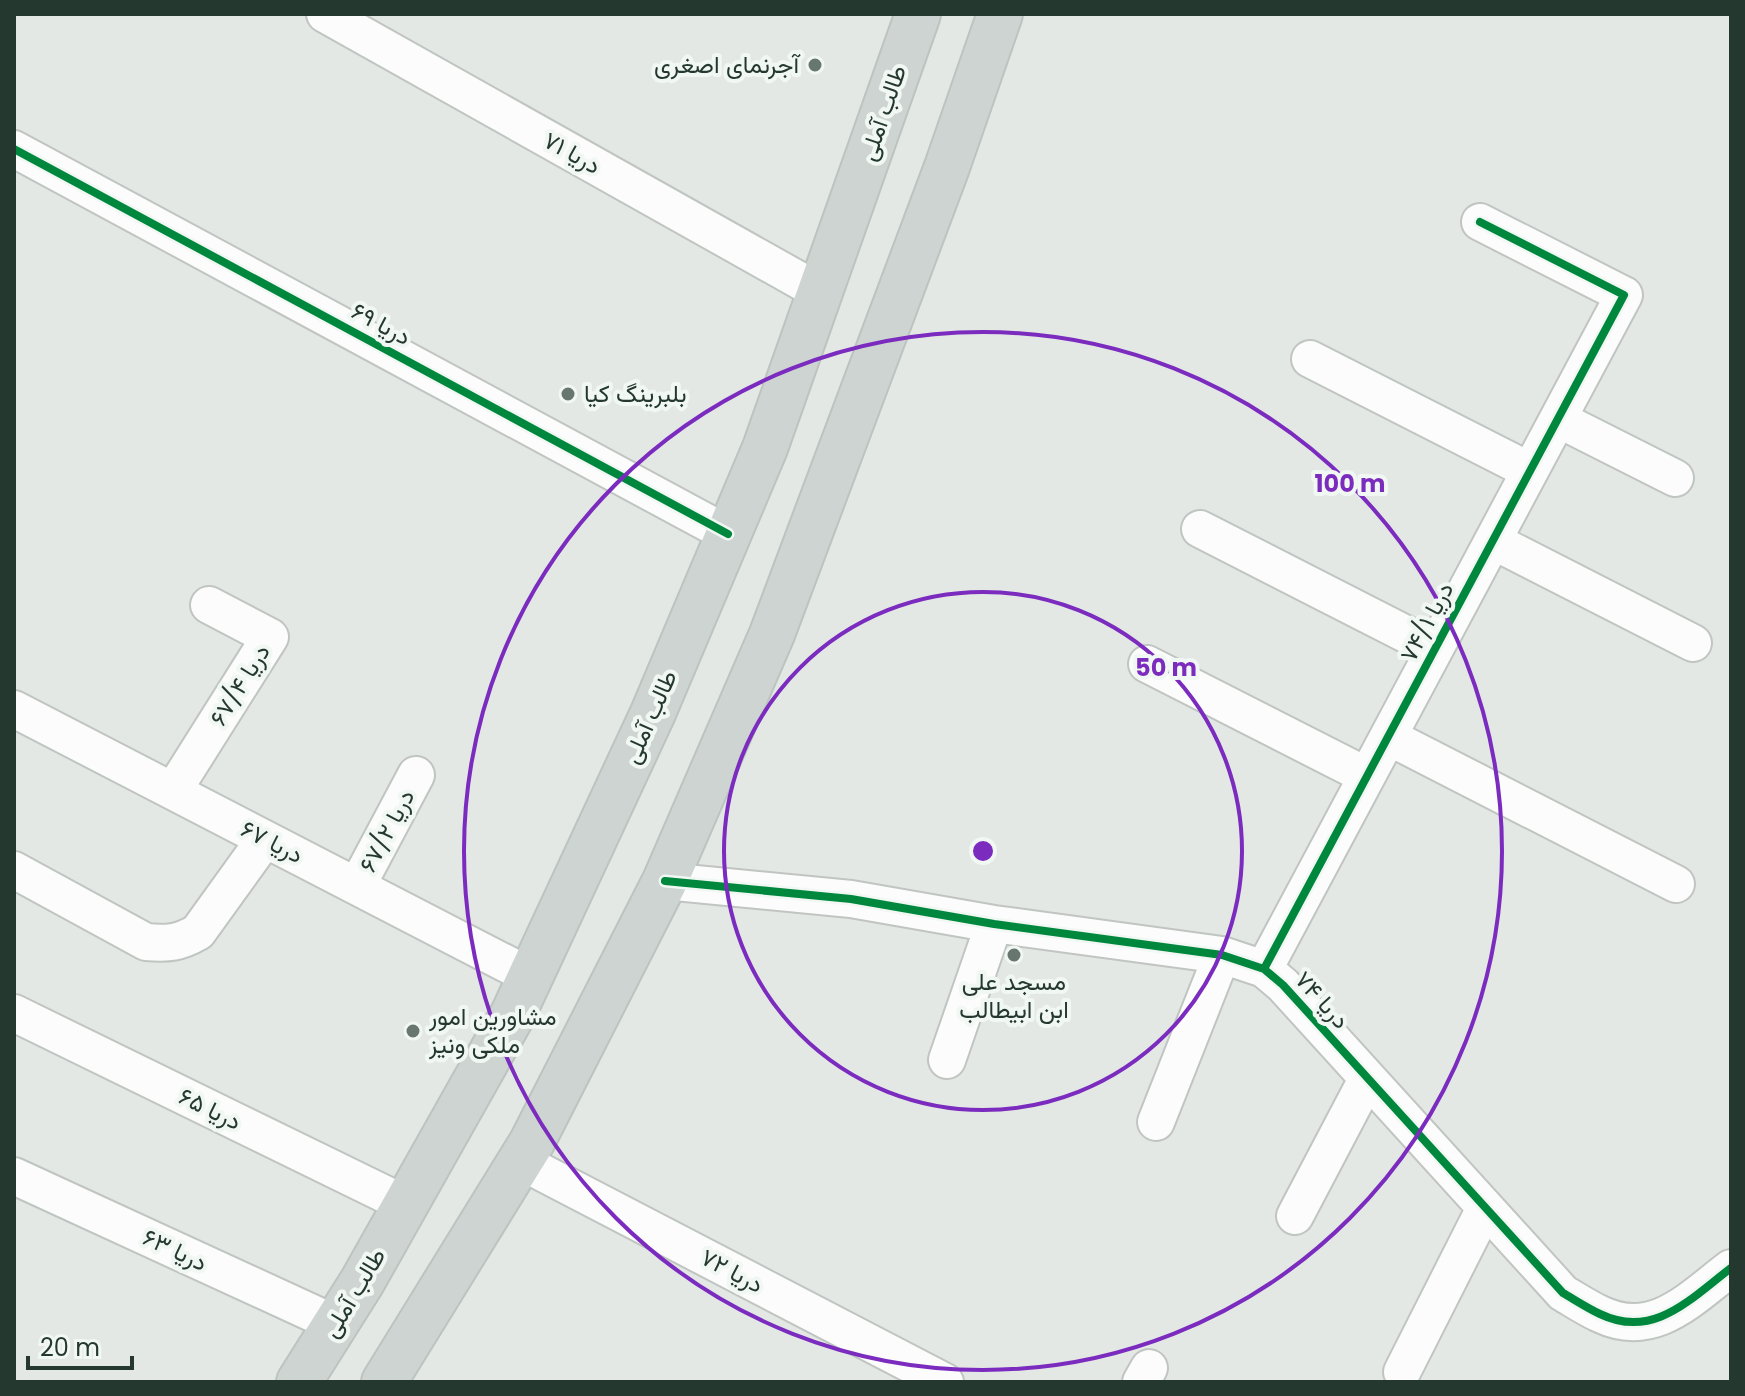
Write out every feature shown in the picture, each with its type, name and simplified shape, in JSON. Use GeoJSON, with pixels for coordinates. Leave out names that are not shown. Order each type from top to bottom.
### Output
{"type":"FeatureCollection","features":[{"type":"Feature","properties":{"kind":"main road","name":"طالب آملی"},"geometry":{"type":"LineString","coordinates":[[299,1382],[336,1324],[513,1014],[653,713],[765,448],[918,14]]}},
{"type":"Feature","properties":{"kind":"main road"},"geometry":{"type":"LineString","coordinates":[[384,1382],[520,1161],[665,881],[772,634],[947,167],[1000,14]]}},
{"type":"Feature","properties":{"kind":"street","name":"دریا ۷۱"},"geometry":{"type":"LineString","coordinates":[[325,14],[820,292]]}},
{"type":"Feature","properties":{"kind":"street","name":"دریا ۶۹"},"geometry":{"type":"LineString","coordinates":[[14,149],[728,534]]}},
{"type":"Feature","properties":{"kind":"street","name":"دریا ۷۴/۱"},"geometry":{"type":"LineString","coordinates":[[1264,969],[1624,295],[1480,222]]}},
{"type":"Feature","properties":{"kind":"street"},"geometry":{"type":"LineString","coordinates":[[1310,359],[1530,471]]}},
{"type":"Feature","properties":{"kind":"street"},"geometry":{"type":"LineString","coordinates":[[1558,419],[1675,478]]}},
{"type":"Feature","properties":{"kind":"street"},"geometry":{"type":"LineString","coordinates":[[1200,529],[1435,649]]}},
{"type":"Feature","properties":{"kind":"street"},"geometry":{"type":"LineString","coordinates":[[1493,541],[1693,643]]}},
{"type":"Feature","properties":{"kind":"street","name":"دریا ۶۷/۴"},"geometry":{"type":"LineString","coordinates":[[173,791],[270,637],[209,605]]}},
{"type":"Feature","properties":{"kind":"street"},"geometry":{"type":"LineString","coordinates":[[1147,664],[1367,776]]}},
{"type":"Feature","properties":{"kind":"street","name":"دریا ۶۷"},"geometry":{"type":"LineString","coordinates":[[14,709],[530,976]]}},
{"type":"Feature","properties":{"kind":"street"},"geometry":{"type":"LineString","coordinates":[[1389,737],[1676,884]]}},
{"type":"Feature","properties":{"kind":"street","name":"دریا ۶۷/۲"},"geometry":{"type":"LineString","coordinates":[[357,886],[416,775]]}},
{"type":"Feature","properties":{"kind":"street"},"geometry":{"type":"LineString","coordinates":[[14,870],[146,942],[170,945],[198,932],[265,839]]}},
{"type":"Feature","properties":{"kind":"street","name":"دریا ۷۴"},"geometry":{"type":"LineString","coordinates":[[665,881],[851,899],[994,924],[1222,955],[1264,969],[1283,985],[1563,1293],[1603,1316],[1639,1324],[1668,1316],[1731,1268]]}},
{"type":"Feature","properties":{"kind":"street"},"geometry":{"type":"LineString","coordinates":[[947,1060],[994,924]]}},
{"type":"Feature","properties":{"kind":"street"},"geometry":{"type":"LineString","coordinates":[[1156,1122],[1222,955]]}},
{"type":"Feature","properties":{"kind":"street","name":"دریا ۶۵"},"geometry":{"type":"LineString","coordinates":[[14,1013],[405,1204]]}},
{"type":"Feature","properties":{"kind":"street"},"geometry":{"type":"LineString","coordinates":[[1295,1216],[1367,1079]]}},
{"type":"Feature","properties":{"kind":"street","name":"دریا ۷۲"},"geometry":{"type":"LineString","coordinates":[[520,1161],[945,1382]]}},
{"type":"Feature","properties":{"kind":"street","name":"دریا ۶۳"},"geometry":{"type":"LineString","coordinates":[[14,1176],[336,1324]]}},
{"type":"Feature","properties":{"kind":"street"},"geometry":{"type":"LineString","coordinates":[[1402,1372],[1485,1208]]}},
{"type":"Feature","properties":{"kind":"cycle path"},"geometry":{"type":"LineString","coordinates":[[14,149],[728,534]]}},
{"type":"Feature","properties":{"kind":"cycle path"},"geometry":{"type":"LineString","coordinates":[[1264,969],[1624,295],[1480,222]]}},
{"type":"Feature","properties":{"kind":"cycle path"},"geometry":{"type":"LineString","coordinates":[[665,881],[851,899],[994,924],[1222,955],[1264,969],[1283,985],[1563,1293],[1600,1314],[1619,1321],[1638,1322],[1671,1312],[1731,1268]]}},
{"type":"Feature","properties":{"kind":"place","name":"آجرنمای اصغری"},"geometry":{"type":"Point","coordinates":[815,65]}},
{"type":"Feature","properties":{"kind":"place","name":"بلبرینگ کیا"},"geometry":{"type":"Point","coordinates":[568,394]}},
{"type":"Feature","properties":{"kind":"place","name":"مسجد علی ابن ابیطالب"},"geometry":{"type":"Point","coordinates":[1014,955]}},
{"type":"Feature","properties":{"kind":"place","name":"مشاورین امور ملکی ونیز"},"geometry":{"type":"Point","coordinates":[413,1031]}}]}
